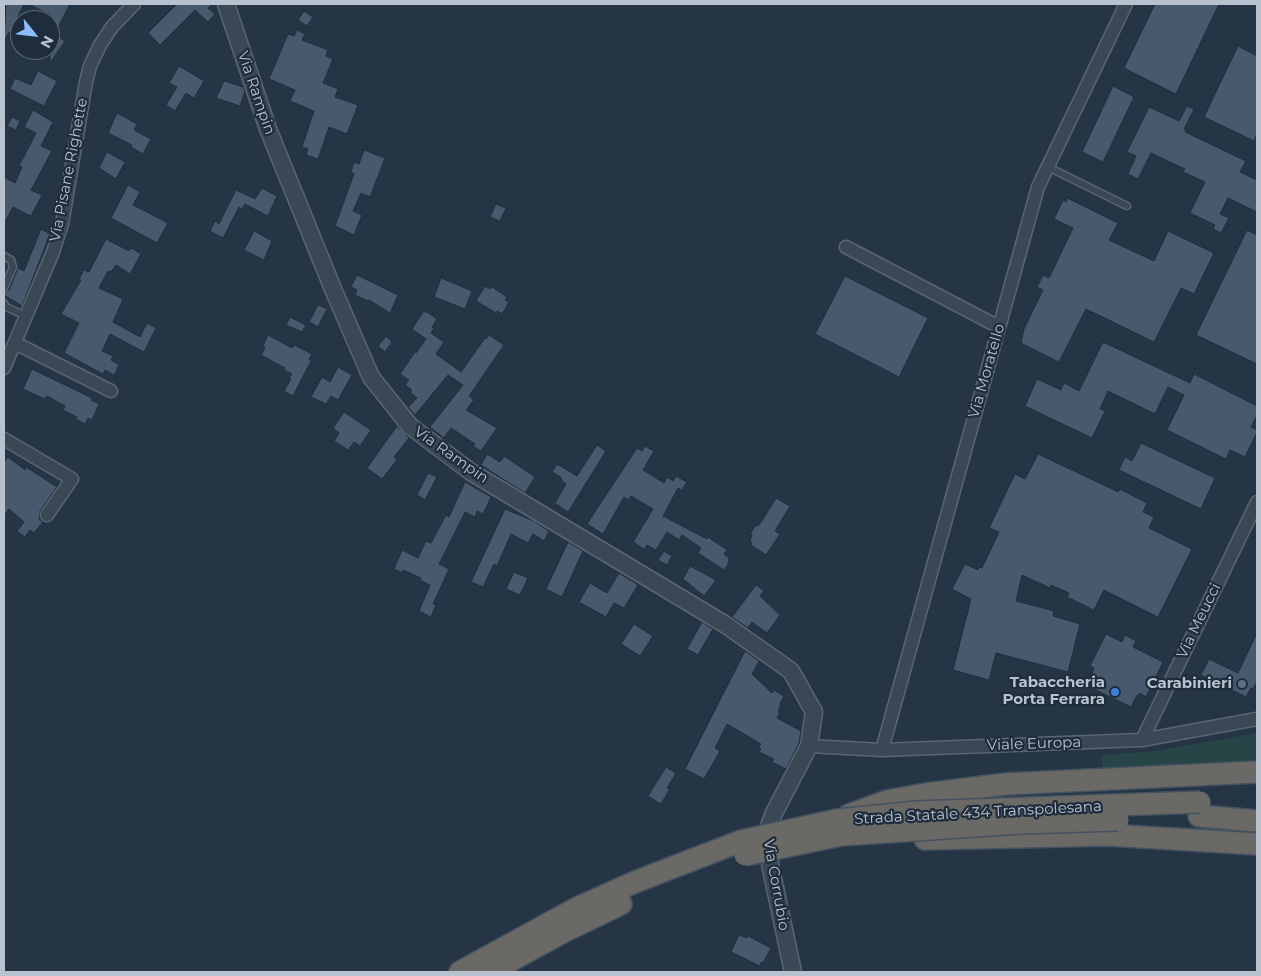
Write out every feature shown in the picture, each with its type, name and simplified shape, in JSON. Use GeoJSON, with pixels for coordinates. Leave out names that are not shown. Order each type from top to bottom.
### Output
{"type":"FeatureCollection","features":[{"type":"Feature","properties":{"kind":"highway"},"geometry":{"type":"LineString","coordinates":[[837,820],[887,801],[1006,784],[1257,772]]}},
{"type":"Feature","properties":{"kind":"highway","name":"Strada Statale 434 Transpolesana"},"geometry":{"type":"LineString","coordinates":[[460,972],[577,908],[634,882],[837,820],[916,812],[1029,807],[1200,802],[1257,806]]}},
{"type":"Feature","properties":{"kind":"highway","name":"Strada Statale 434 Transpolesana"},"geometry":{"type":"LineString","coordinates":[[490,972],[563,932],[642,894],[692,874],[743,848],[841,835],[1021,823],[1085,822],[1199,816],[1257,820]]}},
{"type":"Feature","properties":{"kind":"highway"},"geometry":{"type":"LineString","coordinates":[[892,831],[922,839],[1108,834],[1257,844]]}},
{"type":"Feature","properties":{"kind":"street","name":"Via Pisane Righette"},"geometry":{"type":"LineString","coordinates":[[4,368],[53,252],[62,224],[82,100],[90,66],[100,45],[112,27],[134,4]]}},
{"type":"Feature","properties":{"kind":"street","name":"Via Rampin"},"geometry":{"type":"LineString","coordinates":[[226,4],[268,129],[371,377],[410,426],[471,472],[726,625],[791,671],[814,712],[809,746]]}},
{"type":"Feature","properties":{"kind":"street","name":"Via Moratello"},"geometry":{"type":"LineString","coordinates":[[882,750],[1038,187],[1126,4]]}},
{"type":"Feature","properties":{"kind":"street"},"geometry":{"type":"LineString","coordinates":[[846,247],[999,327]]}},
{"type":"Feature","properties":{"kind":"street"},"geometry":{"type":"LineString","coordinates":[[15,343],[111,391]]}},
{"type":"Feature","properties":{"kind":"street"},"geometry":{"type":"LineString","coordinates":[[4,440],[72,479],[47,515]]}},
{"type":"Feature","properties":{"kind":"street","name":"Via Meucci"},"geometry":{"type":"LineString","coordinates":[[1142,740],[1257,502]]}},
{"type":"Feature","properties":{"kind":"street","name":"Viale Europa"},"geometry":{"type":"LineString","coordinates":[[809,746],[882,750],[1142,740],[1257,719]]}},
{"type":"Feature","properties":{"kind":"street","name":"Via Corrubio"},"geometry":{"type":"LineString","coordinates":[[793,972],[771,869],[766,834],[774,813],[809,746]]}},
{"type":"Feature","properties":{"kind":"lane"},"geometry":{"type":"LineString","coordinates":[[1048,167],[1127,206]]}},
{"type":"Feature","properties":{"kind":"lane"},"geometry":{"type":"LineString","coordinates":[[4,256],[10,260],[13,267],[4,288]]}},
{"type":"Feature","properties":{"kind":"lane"},"geometry":{"type":"LineString","coordinates":[[4,303],[6,307],[26,316]]}},
{"type":"Feature","properties":{"kind":"green space"},"geometry":{"type":"Polygon","coordinates":[[[1257,733],[1257,767],[1103,774],[1102,755],[1156,751],[1257,733]]]}},
{"type":"Feature","properties":{"kind":"building"},"geometry":{"type":"Polygon","coordinates":[[[6,4],[24,4],[21,10],[10,10],[10,33],[4,41],[6,4]]]}},
{"type":"Feature","properties":{"kind":"building"},"geometry":{"type":"Polygon","coordinates":[[[29,4],[70,4],[60,23],[60,10],[40,10],[29,4]]]}},
{"type":"Feature","properties":{"kind":"building"},"geometry":{"type":"Polygon","coordinates":[[[177,4],[212,4],[208,8],[215,14],[208,22],[195,10],[160,45],[148,33],[177,4]]]}},
{"type":"Feature","properties":{"kind":"building"},"geometry":{"type":"Polygon","coordinates":[[[1155,4],[1219,4],[1176,94],[1124,68],[1155,4]]]}},
{"type":"Feature","properties":{"kind":"building"},"geometry":{"type":"Polygon","coordinates":[[[304,11],[313,17],[307,26],[298,20],[304,11]]]}},
{"type":"Feature","properties":{"kind":"building"},"geometry":{"type":"Polygon","coordinates":[[[297,30],[305,34],[302,40],[328,50],[326,56],[333,59],[323,83],[338,89],[335,97],[358,105],[347,134],[329,127],[318,159],[306,155],[308,149],[302,147],[314,111],[290,101],[295,90],[269,79],[288,34],[294,36],[297,30]]]}},
{"type":"Feature","properties":{"kind":"building"},"geometry":{"type":"Polygon","coordinates":[[[60,38],[65,41],[60,48],[60,38]]]}},
{"type":"Feature","properties":{"kind":"building"},"geometry":{"type":"Polygon","coordinates":[[[1238,46],[1257,56],[1257,134],[1254,141],[1204,117],[1238,46]]]}},
{"type":"Feature","properties":{"kind":"building"},"geometry":{"type":"Polygon","coordinates":[[[179,66],[204,81],[194,98],[186,93],[175,111],[166,105],[177,87],[169,83],[179,66]]]}},
{"type":"Feature","properties":{"kind":"building"},"geometry":{"type":"Polygon","coordinates":[[[38,71],[57,81],[44,106],[10,89],[15,78],[31,85],[38,71]]]}},
{"type":"Feature","properties":{"kind":"building"},"geometry":{"type":"Polygon","coordinates":[[[224,81],[243,87],[245,91],[240,106],[216,98],[224,81]]]}},
{"type":"Feature","properties":{"kind":"building"},"geometry":{"type":"Polygon","coordinates":[[[1113,86],[1134,97],[1103,162],[1082,152],[1113,86]]]}},
{"type":"Feature","properties":{"kind":"building"},"geometry":{"type":"Polygon","coordinates":[[[1187,106],[1194,109],[1184,129],[1186,130],[1185,132],[1246,161],[1240,172],[1257,180],[1257,212],[1228,198],[1220,214],[1229,218],[1221,233],[1213,229],[1215,225],[1190,213],[1205,182],[1183,172],[1185,169],[1151,153],[1138,179],[1128,174],[1136,156],[1127,152],[1149,107],[1179,121],[1187,106]]]}},
{"type":"Feature","properties":{"kind":"building"},"geometry":{"type":"Polygon","coordinates":[[[33,110],[53,122],[41,146],[52,151],[31,190],[42,195],[31,216],[13,207],[4,224],[4,177],[15,183],[22,167],[19,166],[36,133],[24,127],[33,110]]]}},
{"type":"Feature","properties":{"kind":"building"},"geometry":{"type":"Polygon","coordinates":[[[117,113],[137,124],[134,130],[151,139],[143,154],[131,147],[132,145],[108,133],[117,113]]]}},
{"type":"Feature","properties":{"kind":"building"},"geometry":{"type":"Polygon","coordinates":[[[12,117],[20,121],[16,130],[7,126],[12,117]]]}},
{"type":"Feature","properties":{"kind":"building"},"geometry":{"type":"Polygon","coordinates":[[[364,150],[385,158],[370,197],[361,193],[353,211],[362,215],[354,235],[335,226],[354,174],[351,172],[354,162],[359,164],[364,150]]]}},
{"type":"Feature","properties":{"kind":"building"},"geometry":{"type":"Polygon","coordinates":[[[107,152],[125,162],[116,179],[99,168],[107,152]]]}},
{"type":"Feature","properties":{"kind":"building"},"geometry":{"type":"Polygon","coordinates":[[[128,185],[140,192],[133,205],[168,223],[157,243],[111,218],[128,185]]]}},
{"type":"Feature","properties":{"kind":"building"},"geometry":{"type":"Polygon","coordinates":[[[262,188],[277,196],[268,216],[245,204],[242,209],[239,207],[223,238],[210,231],[215,221],[219,224],[236,190],[255,199],[262,188]]]}},
{"type":"Feature","properties":{"kind":"building"},"geometry":{"type":"Polygon","coordinates":[[[1067,198],[1118,223],[1109,240],[1154,261],[1168,231],[1214,253],[1194,294],[1181,288],[1154,342],[1086,309],[1059,362],[1021,343],[1024,329],[1043,290],[1037,287],[1043,275],[1049,278],[1073,228],[1054,219],[1063,200],[1066,202],[1067,198]]]}},
{"type":"Feature","properties":{"kind":"building"},"geometry":{"type":"Polygon","coordinates":[[[496,204],[506,208],[500,221],[490,217],[496,204]]]}},
{"type":"Feature","properties":{"kind":"building"},"geometry":{"type":"Polygon","coordinates":[[[41,229],[50,234],[22,306],[4,295],[4,293],[9,290],[18,268],[24,271],[41,229]]]}},
{"type":"Feature","properties":{"kind":"building"},"geometry":{"type":"Polygon","coordinates":[[[1247,230],[1257,235],[1257,364],[1196,335],[1247,230]]]}},
{"type":"Feature","properties":{"kind":"building"},"geometry":{"type":"Polygon","coordinates":[[[254,231],[272,241],[264,260],[244,250],[254,231]]]}},
{"type":"Feature","properties":{"kind":"building"},"geometry":{"type":"Polygon","coordinates":[[[106,239],[129,251],[131,248],[141,254],[130,274],[116,265],[111,272],[108,271],[99,288],[123,299],[113,322],[140,337],[147,323],[156,328],[144,352],[110,334],[102,351],[113,356],[111,360],[119,365],[114,375],[105,370],[103,374],[64,353],[79,323],[61,314],[81,280],[79,279],[84,270],[89,272],[106,239]]]}},
{"type":"Feature","properties":{"kind":"building"},"geometry":{"type":"Polygon","coordinates":[[[357,275],[398,295],[390,313],[369,300],[355,295],[357,290],[351,287],[357,275]]]}},
{"type":"Feature","properties":{"kind":"building"},"geometry":{"type":"Polygon","coordinates":[[[845,276],[928,318],[899,377],[815,334],[845,276]]]}},
{"type":"Feature","properties":{"kind":"building"},"geometry":{"type":"Polygon","coordinates":[[[441,278],[472,291],[465,309],[434,297],[441,278]]]}},
{"type":"Feature","properties":{"kind":"building"},"geometry":{"type":"Polygon","coordinates":[[[485,286],[490,289],[492,287],[507,297],[505,300],[509,302],[502,314],[497,311],[496,313],[476,301],[485,286]]]}},
{"type":"Feature","properties":{"kind":"building"},"geometry":{"type":"Polygon","coordinates":[[[318,305],[327,309],[318,327],[309,322],[318,305]]]}},
{"type":"Feature","properties":{"kind":"building"},"geometry":{"type":"Polygon","coordinates":[[[423,312],[427,312],[437,319],[431,333],[444,342],[436,354],[461,372],[489,335],[504,345],[469,396],[474,400],[466,410],[497,428],[481,451],[473,446],[475,444],[451,428],[444,438],[430,427],[463,385],[448,375],[415,415],[408,407],[417,398],[410,392],[412,390],[405,385],[409,380],[400,374],[426,339],[412,329],[423,312]]]}},
{"type":"Feature","properties":{"kind":"building"},"geometry":{"type":"Polygon","coordinates":[[[290,317],[306,325],[302,332],[286,325],[290,317]]]}},
{"type":"Feature","properties":{"kind":"building"},"geometry":{"type":"Polygon","coordinates":[[[268,335],[292,348],[294,345],[312,354],[309,359],[311,361],[293,396],[284,391],[292,374],[261,355],[268,335]]]}},
{"type":"Feature","properties":{"kind":"building"},"geometry":{"type":"Polygon","coordinates":[[[386,336],[392,342],[385,352],[378,346],[386,336]]]}},
{"type":"Feature","properties":{"kind":"building"},"geometry":{"type":"Polygon","coordinates":[[[1103,342],[1190,383],[1194,374],[1257,406],[1257,415],[1251,427],[1257,430],[1257,432],[1245,457],[1230,450],[1226,459],[1167,430],[1184,395],[1168,387],[1155,414],[1108,391],[1100,409],[1105,411],[1092,438],[1025,406],[1037,379],[1061,390],[1064,383],[1079,391],[1103,342]]]}},
{"type":"Feature","properties":{"kind":"building"},"geometry":{"type":"Polygon","coordinates":[[[338,367],[352,375],[338,400],[331,396],[326,404],[311,397],[322,377],[330,382],[338,367]]]}},
{"type":"Feature","properties":{"kind":"building"},"geometry":{"type":"Polygon","coordinates":[[[32,369],[92,398],[91,400],[99,404],[92,420],[88,418],[85,424],[76,419],[77,417],[63,410],[65,406],[47,396],[45,399],[23,389],[32,369]]]}},
{"type":"Feature","properties":{"kind":"building"},"geometry":{"type":"Polygon","coordinates":[[[344,412],[371,430],[360,446],[354,442],[348,450],[334,441],[339,433],[333,428],[344,412]]]}},
{"type":"Feature","properties":{"kind":"building"},"geometry":{"type":"Polygon","coordinates":[[[397,426],[409,438],[394,457],[397,460],[382,479],[367,468],[397,426]]]}},
{"type":"Feature","properties":{"kind":"building"},"geometry":{"type":"Polygon","coordinates":[[[1141,443],[1215,478],[1201,509],[1119,470],[1125,457],[1132,461],[1141,443]]]}},
{"type":"Feature","properties":{"kind":"building"},"geometry":{"type":"Polygon","coordinates":[[[597,445],[606,451],[568,512],[555,503],[566,484],[561,480],[562,478],[552,472],[557,464],[577,476],[597,445]]]}},
{"type":"Feature","properties":{"kind":"building"},"geometry":{"type":"Polygon","coordinates":[[[645,446],[654,451],[643,470],[664,483],[667,477],[673,481],[676,476],[687,482],[682,490],[678,488],[663,516],[707,539],[708,537],[727,550],[724,554],[729,558],[724,570],[698,553],[701,548],[682,535],[679,540],[667,532],[656,550],[647,545],[644,549],[633,542],[653,509],[631,496],[628,500],[624,497],[603,534],[587,524],[637,448],[642,451],[645,446]]]}},
{"type":"Feature","properties":{"kind":"building"},"geometry":{"type":"Polygon","coordinates":[[[487,454],[500,462],[504,456],[535,477],[525,493],[481,465],[487,454]]]}},
{"type":"Feature","properties":{"kind":"building"},"geometry":{"type":"Polygon","coordinates":[[[1038,454],[1118,492],[1120,489],[1147,503],[1143,512],[1154,517],[1149,528],[1192,549],[1158,617],[1104,590],[1094,610],[1067,597],[1069,593],[1051,585],[1050,588],[1022,575],[1016,601],[1054,611],[1053,616],[1080,624],[1068,672],[996,653],[989,680],[953,670],[971,599],[952,589],[965,564],[978,570],[979,567],[982,568],[999,532],[989,528],[1015,474],[1025,479],[1038,454]]]}},
{"type":"Feature","properties":{"kind":"building"},"geometry":{"type":"Polygon","coordinates":[[[8,457],[25,470],[26,467],[57,487],[40,511],[39,519],[43,522],[34,533],[30,530],[25,537],[17,531],[24,522],[9,509],[4,516],[4,462],[8,457]]]}},
{"type":"Feature","properties":{"kind":"building"},"geometry":{"type":"Polygon","coordinates":[[[428,473],[437,477],[425,500],[417,495],[428,473]]]}},
{"type":"Feature","properties":{"kind":"building"},"geometry":{"type":"Polygon","coordinates":[[[465,482],[491,497],[483,514],[477,511],[475,517],[465,512],[439,564],[449,569],[433,604],[436,605],[431,617],[419,611],[430,585],[420,580],[421,578],[403,570],[402,573],[394,569],[402,550],[418,558],[426,541],[431,543],[446,515],[449,517],[465,482]]]}},
{"type":"Feature","properties":{"kind":"building"},"geometry":{"type":"Polygon","coordinates":[[[776,498],[790,506],[775,531],[780,534],[766,555],[751,545],[752,535],[750,534],[756,525],[758,526],[762,521],[776,498]]]}},
{"type":"Feature","properties":{"kind":"building"},"geometry":{"type":"Polygon","coordinates":[[[505,509],[534,521],[549,531],[544,541],[533,534],[528,543],[511,534],[497,566],[494,564],[483,587],[471,582],[505,509]]]}},
{"type":"Feature","properties":{"kind":"building"},"geometry":{"type":"Polygon","coordinates":[[[568,542],[583,551],[562,597],[546,589],[568,542]]]}},
{"type":"Feature","properties":{"kind":"building"},"geometry":{"type":"Polygon","coordinates":[[[664,551],[672,556],[667,565],[658,560],[664,551]]]}},
{"type":"Feature","properties":{"kind":"building"},"geometry":{"type":"Polygon","coordinates":[[[690,566],[716,580],[704,596],[683,579],[690,566]]]}},
{"type":"Feature","properties":{"kind":"building"},"geometry":{"type":"Polygon","coordinates":[[[514,572],[528,578],[520,595],[506,589],[514,572]]]}},
{"type":"Feature","properties":{"kind":"building"},"geometry":{"type":"Polygon","coordinates":[[[619,573],[638,585],[624,608],[614,603],[606,617],[579,602],[590,583],[607,593],[619,573]]]}},
{"type":"Feature","properties":{"kind":"building"},"geometry":{"type":"Polygon","coordinates":[[[756,585],[764,591],[760,596],[780,615],[767,633],[752,622],[748,628],[732,617],[756,585]]]}},
{"type":"Feature","properties":{"kind":"building"},"geometry":{"type":"Polygon","coordinates":[[[702,622],[713,629],[698,655],[687,649],[702,622]]]}},
{"type":"Feature","properties":{"kind":"building"},"geometry":{"type":"Polygon","coordinates":[[[634,624],[653,636],[640,656],[621,644],[634,624]]]}},
{"type":"Feature","properties":{"kind":"building"},"geometry":{"type":"Polygon","coordinates":[[[1257,633],[1257,682],[1246,697],[1201,675],[1209,659],[1238,673],[1257,633]]]}},
{"type":"Feature","properties":{"kind":"building"},"geometry":{"type":"Polygon","coordinates":[[[1106,634],[1122,642],[1125,635],[1136,641],[1133,647],[1163,662],[1146,697],[1140,693],[1137,695],[1131,707],[1088,686],[1094,668],[1090,666],[1106,634]]]}},
{"type":"Feature","properties":{"kind":"building"},"geometry":{"type":"Polygon","coordinates":[[[745,651],[759,661],[752,674],[772,693],[774,690],[784,696],[780,703],[778,712],[780,713],[777,718],[801,731],[799,743],[786,769],[772,762],[774,759],[759,752],[761,749],[758,748],[761,744],[727,724],[715,748],[720,751],[704,779],[685,769],[745,651]]]}},
{"type":"Feature","properties":{"kind":"building"},"geometry":{"type":"Polygon","coordinates":[[[666,767],[676,773],[667,788],[670,789],[661,804],[648,796],[666,767]]]}},
{"type":"Feature","properties":{"kind":"building"},"geometry":{"type":"Polygon","coordinates":[[[739,935],[747,938],[748,936],[771,948],[760,966],[731,952],[739,935]]]}},
{"type":"Feature","properties":{"kind":"place","name":"Carabinieri"},"geometry":{"type":"Point","coordinates":[1242,684]}},
{"type":"Feature","properties":{"kind":"place","name":"Tabaccheria Porta Ferrara"},"geometry":{"type":"Point","coordinates":[1115,692]}}]}
